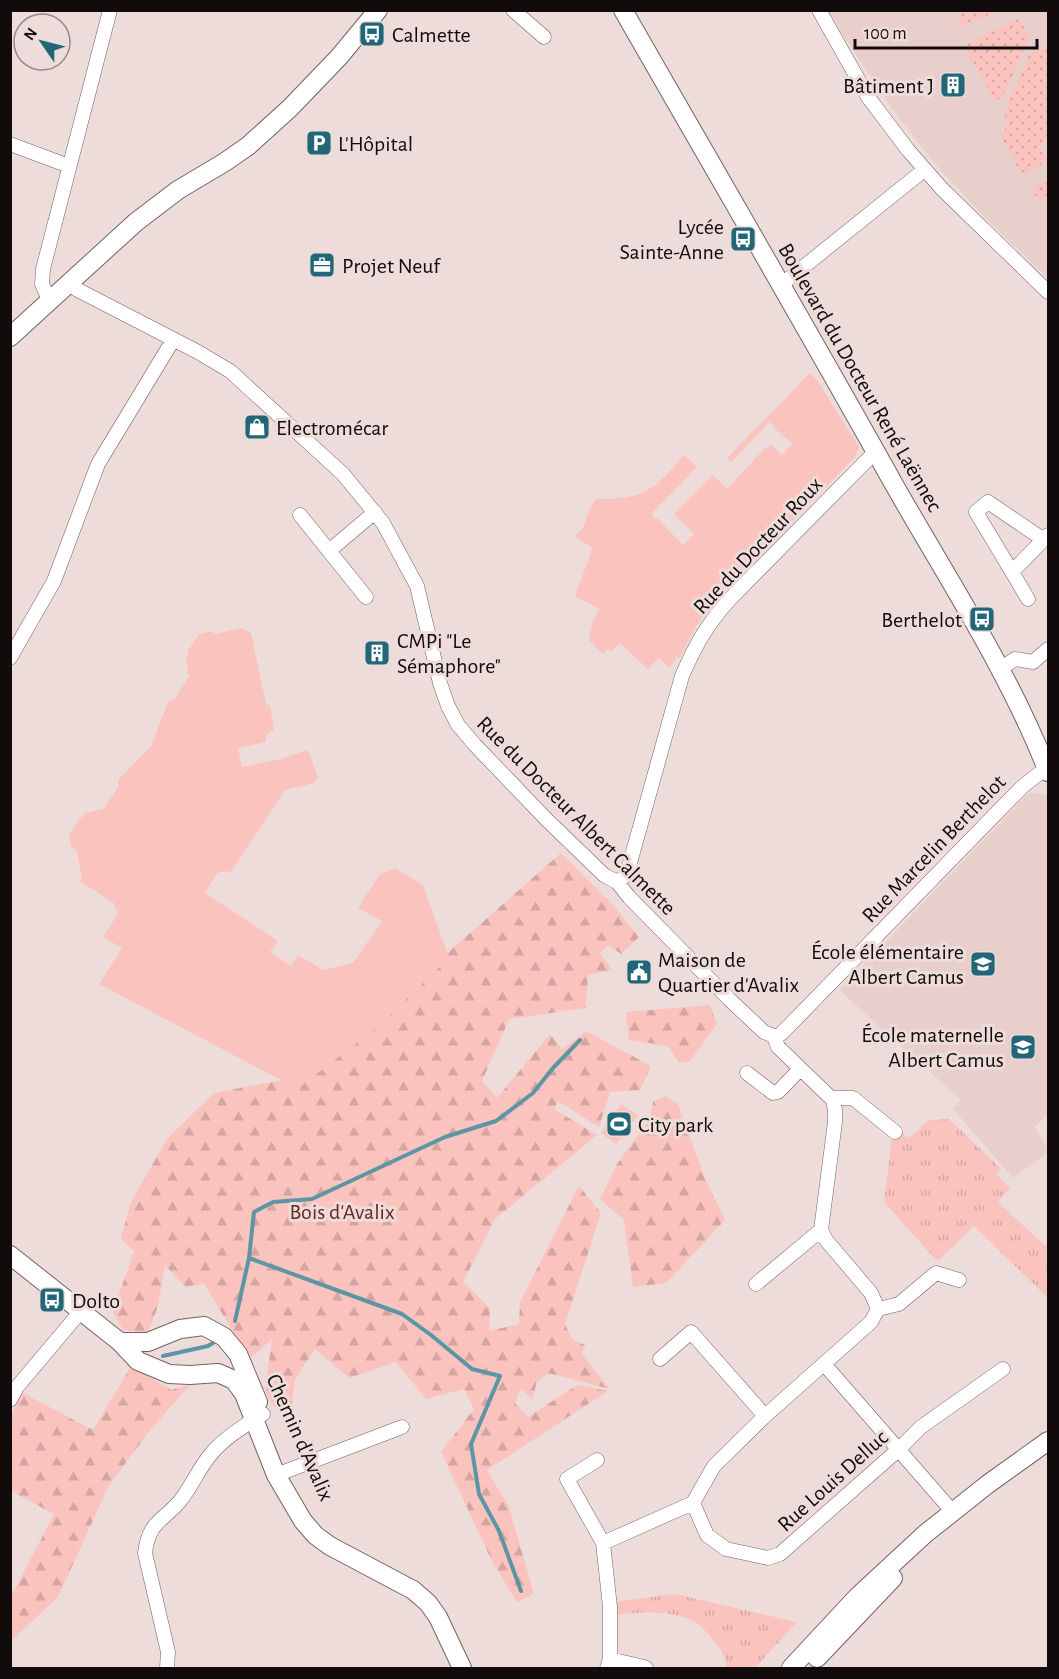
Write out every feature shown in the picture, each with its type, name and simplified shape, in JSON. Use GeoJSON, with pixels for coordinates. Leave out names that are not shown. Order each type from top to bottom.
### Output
{"type":"FeatureCollection","features":[{"type":"Feature","properties":{"kind":"street"},"geometry":{"type":"LineString","coordinates":[[50,302],[42,284],[44,269],[110,10]]}},
{"type":"Feature","properties":{"kind":"street"},"geometry":{"type":"LineString","coordinates":[[10,337],[144,216],[178,190],[248,146],[290,108],[339,57],[378,10]]}},
{"type":"Feature","properties":{"kind":"street"},"geometry":{"type":"LineString","coordinates":[[513,10],[544,37]]}},
{"type":"Feature","properties":{"kind":"street","name":"Boulevard du Docteur René Laënnec"},"geometry":{"type":"LineString","coordinates":[[623,10],[1000,669],[1048,769]]}},
{"type":"Feature","properties":{"kind":"street"},"geometry":{"type":"LineString","coordinates":[[819,10],[868,97],[924,170],[1048,292]]}},
{"type":"Feature","properties":{"kind":"street"},"geometry":{"type":"LineString","coordinates":[[10,144],[69,166]]}},
{"type":"Feature","properties":{"kind":"street"},"geometry":{"type":"LineString","coordinates":[[781,285],[924,170]]}},
{"type":"Feature","properties":{"kind":"street","name":"Rue du Docteur Albert Calmette"},"geometry":{"type":"LineString","coordinates":[[69,283],[76,289],[230,371],[343,474],[383,523],[417,586],[440,683],[448,706],[458,724],[546,819],[604,875],[618,882],[628,897],[743,1013],[764,1032],[774,1036],[778,1047],[831,1098]]}},
{"type":"Feature","properties":{"kind":"street"},"geometry":{"type":"LineString","coordinates":[[10,658],[54,581],[98,464],[173,340]]}},
{"type":"Feature","properties":{"kind":"street","name":"Rue du Docteur Roux"},"geometry":{"type":"LineString","coordinates":[[618,882],[628,870],[679,687],[694,647],[710,622],[729,600],[876,451]]}},
{"type":"Feature","properties":{"kind":"street"},"geometry":{"type":"LineString","coordinates":[[1012,572],[1046,538],[988,502],[976,512],[1028,599]]}},
{"type":"Feature","properties":{"kind":"street"},"geometry":{"type":"LineString","coordinates":[[329,551],[375,512]]}},
{"type":"Feature","properties":{"kind":"street"},"geometry":{"type":"LineString","coordinates":[[300,515],[366,597]]}},
{"type":"Feature","properties":{"kind":"street"},"geometry":{"type":"LineString","coordinates":[[1000,669],[1015,659],[1033,662],[1048,649]]}},
{"type":"Feature","properties":{"kind":"street","name":"Rue Marcelin Berthelot"},"geometry":{"type":"LineString","coordinates":[[774,1036],[782,1033],[1025,784],[1048,769]]}},
{"type":"Feature","properties":{"kind":"street"},"geometry":{"type":"LineString","coordinates":[[747,1073],[773,1093],[778,1092],[800,1069]]}},
{"type":"Feature","properties":{"kind":"street"},"geometry":{"type":"LineString","coordinates":[[878,1309],[872,1293],[826,1240],[821,1230],[835,1122],[835,1110],[831,1098],[853,1098],[895,1132]]}},
{"type":"Feature","properties":{"kind":"street"},"geometry":{"type":"LineString","coordinates":[[756,1284],[821,1230]]}},
{"type":"Feature","properties":{"kind":"street","name":"Chemin d'Avalix"},"geometry":{"type":"LineString","coordinates":[[10,1255],[120,1342],[138,1360],[169,1374],[190,1376],[218,1373],[234,1380],[258,1416]]}},
{"type":"Feature","properties":{"kind":"street"},"geometry":{"type":"LineString","coordinates":[[603,1543],[693,1503],[714,1466],[765,1416],[871,1322],[878,1309],[899,1304],[936,1273],[958,1280]]}},
{"type":"Feature","properties":{"kind":"street"},"geometry":{"type":"LineString","coordinates":[[10,1400],[17,1387],[81,1311]]}},
{"type":"Feature","properties":{"kind":"street","name":"Chemin d'Avalix"},"geometry":{"type":"LineString","coordinates":[[120,1342],[148,1342],[180,1329],[204,1326],[224,1337],[238,1354],[258,1416],[293,1505],[315,1535],[330,1546],[413,1590],[428,1603],[438,1617],[462,1668]]}},
{"type":"Feature","properties":{"kind":"street"},"geometry":{"type":"LineString","coordinates":[[660,1359],[691,1332],[765,1416]]}},
{"type":"Feature","properties":{"kind":"street"},"geometry":{"type":"LineString","coordinates":[[824,1364],[952,1511]]}},
{"type":"Feature","properties":{"kind":"street","name":"Rue Louis Delluc"},"geometry":{"type":"LineString","coordinates":[[693,1503],[707,1535],[726,1549],[768,1558],[780,1554],[921,1427],[1003,1369]]}},
{"type":"Feature","properties":{"kind":"street"},"geometry":{"type":"LineString","coordinates":[[167,1668],[168,1652],[145,1553],[146,1542],[153,1526],[182,1498],[211,1453],[258,1416]]}},
{"type":"Feature","properties":{"kind":"street"},"geometry":{"type":"LineString","coordinates":[[281,1473],[402,1427]]}},
{"type":"Feature","properties":{"kind":"street"},"geometry":{"type":"LineString","coordinates":[[791,1668],[858,1596],[925,1534],[952,1511],[1048,1442]]}},
{"type":"Feature","properties":{"kind":"street"},"geometry":{"type":"LineString","coordinates":[[807,1668],[896,1575],[932,1542],[1048,1456]]}},
{"type":"Feature","properties":{"kind":"street"},"geometry":{"type":"LineString","coordinates":[[597,1460],[567,1479],[603,1543],[610,1607],[608,1664],[646,1668]]}},
{"type":"Feature","properties":{"kind":"street","name":"Chemin d'Avalix"},"geometry":{"type":"LineString","coordinates":[[281,1473],[313,1521],[322,1530],[408,1579],[434,1599],[445,1613],[472,1668]]}},
{"type":"Feature","properties":{"kind":"shaded area"},"geometry":{"type":"Polygon","coordinates":[[[828,11],[1048,11],[1048,278],[995,228],[940,170],[898,117],[828,11]]]}},
{"type":"Feature","properties":{"kind":"shaded area"},"geometry":{"type":"Polygon","coordinates":[[[1030,792],[1047,796],[1048,800],[1048,1114],[1034,1127],[1048,1152],[1013,1178],[953,1109],[961,1100],[839,990],[1030,792]]]}},
{"type":"Feature","properties":{"kind":"green space"},"geometry":{"type":"Polygon","coordinates":[[[963,10],[998,11],[956,28],[963,10]]]}},
{"type":"Feature","properties":{"kind":"green space"},"geometry":{"type":"Polygon","coordinates":[[[1019,18],[1029,37],[1003,97],[995,101],[964,46],[1019,18]]]}},
{"type":"Feature","properties":{"kind":"green space"},"geometry":{"type":"Polygon","coordinates":[[[1048,46],[1048,140],[1038,146],[1047,162],[1022,175],[1001,137],[1008,124],[1004,114],[1029,55],[1048,46]]]}},
{"type":"Feature","properties":{"kind":"green space"},"geometry":{"type":"Polygon","coordinates":[[[1048,179],[1048,196],[1038,201],[1031,188],[1048,179]]]}},
{"type":"Feature","properties":{"kind":"green space"},"geometry":{"type":"Polygon","coordinates":[[[810,373],[817,380],[859,447],[855,457],[713,602],[695,628],[680,658],[677,657],[669,668],[659,658],[648,669],[620,643],[611,652],[608,648],[603,654],[589,640],[593,621],[599,609],[575,596],[592,548],[575,536],[583,528],[596,499],[626,497],[647,491],[665,477],[684,455],[697,467],[651,514],[683,545],[694,534],[674,514],[713,475],[727,489],[765,448],[771,445],[782,455],[793,444],[770,422],[731,462],[727,458],[810,373]]]}},
{"type":"Feature","properties":{"kind":"green space"},"geometry":{"type":"Polygon","coordinates":[[[243,628],[251,633],[274,730],[266,736],[266,742],[238,748],[242,767],[281,759],[308,750],[318,778],[314,783],[285,790],[230,873],[227,871],[217,873],[205,893],[278,941],[270,952],[291,966],[298,955],[323,970],[353,963],[382,921],[358,908],[380,874],[395,868],[423,885],[449,958],[379,1026],[301,1086],[277,1078],[99,984],[122,948],[103,937],[119,912],[115,909],[115,904],[80,881],[82,877],[76,849],[72,848],[69,835],[84,813],[104,809],[119,786],[118,781],[151,746],[169,701],[174,700],[189,677],[186,672],[188,669],[186,657],[199,634],[212,631],[215,634],[243,628]]]}},
{"type":"Feature","properties":{"kind":"green space","name":"Bois d'Avalix"},"geometry":{"type":"Polygon","coordinates":[[[561,853],[615,907],[639,937],[621,954],[608,945],[600,953],[612,970],[588,975],[586,1008],[509,1019],[482,1081],[497,1098],[550,1034],[562,1049],[586,1031],[651,1066],[640,1090],[610,1092],[599,1127],[558,1101],[554,1109],[597,1135],[495,1219],[463,1282],[490,1308],[489,1331],[519,1324],[520,1302],[579,1186],[601,1213],[565,1324],[571,1338],[585,1345],[582,1354],[610,1389],[548,1373],[537,1382],[532,1399],[521,1388],[515,1403],[528,1417],[577,1385],[608,1391],[487,1470],[509,1507],[534,1594],[517,1602],[493,1563],[441,1452],[474,1409],[464,1389],[426,1399],[396,1362],[349,1378],[315,1349],[295,1379],[292,1405],[274,1407],[265,1391],[272,1339],[250,1359],[204,1284],[185,1287],[165,1265],[158,1306],[148,1333],[123,1330],[113,1312],[134,1251],[121,1239],[130,1204],[167,1139],[214,1093],[299,1077],[352,1037],[561,853]]]}},
{"type":"Feature","properties":{"kind":"green space"},"geometry":{"type":"Polygon","coordinates":[[[710,1005],[717,1024],[690,1061],[679,1063],[668,1046],[629,1040],[626,1012],[710,1005]]]}},
{"type":"Feature","properties":{"kind":"green space"},"geometry":{"type":"Polygon","coordinates":[[[665,1096],[678,1104],[704,1176],[725,1220],[666,1283],[633,1287],[624,1220],[600,1199],[617,1164],[650,1119],[653,1102],[665,1096]]]}},
{"type":"Feature","properties":{"kind":"green space","name":"City park"},"geometry":{"type":"Polygon","coordinates":[[[621,1104],[638,1115],[616,1144],[601,1133],[621,1104]]]}},
{"type":"Feature","properties":{"kind":"green space"},"geometry":{"type":"Polygon","coordinates":[[[949,1119],[1001,1169],[996,1174],[1010,1188],[998,1202],[1045,1246],[1048,1243],[1048,1298],[974,1226],[939,1260],[935,1259],[884,1202],[892,1139],[900,1131],[909,1138],[929,1120],[949,1119]]]}},
{"type":"Feature","properties":{"kind":"green space"},"geometry":{"type":"Polygon","coordinates":[[[131,1366],[171,1390],[191,1384],[151,1429],[109,1485],[58,1597],[11,1641],[11,1593],[54,1514],[11,1491],[11,1416],[21,1392],[93,1430],[131,1366]]]}},
{"type":"Feature","properties":{"kind":"green space"},"geometry":{"type":"Polygon","coordinates":[[[675,1594],[797,1622],[755,1668],[726,1668],[724,1657],[718,1646],[696,1623],[678,1615],[634,1613],[614,1615],[615,1602],[675,1594]]]}},
{"type":"Feature","properties":{"kind":"waterway"},"geometry":{"type":"LineString","coordinates":[[521,1591],[499,1531],[479,1494],[471,1444],[500,1376],[472,1369],[402,1314],[249,1258],[254,1212],[273,1202],[312,1199],[445,1137],[496,1121],[533,1093],[580,1040]]}},
{"type":"Feature","properties":{"kind":"waterway"},"geometry":{"type":"LineString","coordinates":[[235,1321],[249,1258]]}},
{"type":"Feature","properties":{"kind":"waterway"},"geometry":{"type":"LineString","coordinates":[[163,1356],[208,1346],[216,1341]]}},
{"type":"Feature","properties":{"kind":"place","name":"Calmette"},"geometry":{"type":"Point","coordinates":[372,34]}},
{"type":"Feature","properties":{"kind":"place","name":"Bâtiment J"},"geometry":{"type":"Point","coordinates":[953,85]}},
{"type":"Feature","properties":{"kind":"place","name":"L'Hôpital"},"geometry":{"type":"Point","coordinates":[319,143]}},
{"type":"Feature","properties":{"kind":"place","name":"Lycée Sainte-Anne"},"geometry":{"type":"Point","coordinates":[743,239]}},
{"type":"Feature","properties":{"kind":"place","name":"Projet Neuf"},"geometry":{"type":"Point","coordinates":[322,265]}},
{"type":"Feature","properties":{"kind":"place","name":"Electromécar"},"geometry":{"type":"Point","coordinates":[257,427]}},
{"type":"Feature","properties":{"kind":"place","name":"Berthelot"},"geometry":{"type":"Point","coordinates":[982,619]}},
{"type":"Feature","properties":{"kind":"place","name":"CMPi \"Le Sémaphore\""},"geometry":{"type":"Point","coordinates":[377,653]}},
{"type":"Feature","properties":{"kind":"place","name":"École élémentaire Albert Camus"},"geometry":{"type":"Point","coordinates":[983,964]}},
{"type":"Feature","properties":{"kind":"place","name":"Maison de Quartier d'Avalix"},"geometry":{"type":"Point","coordinates":[639,972]}},
{"type":"Feature","properties":{"kind":"place","name":"École maternelle Albert Camus"},"geometry":{"type":"Point","coordinates":[1023,1047]}},
{"type":"Feature","properties":{"kind":"place","name":"City park"},"geometry":{"type":"Point","coordinates":[619,1124]}},
{"type":"Feature","properties":{"kind":"place","name":"Dolto"},"geometry":{"type":"Point","coordinates":[52,1300]}}]}
